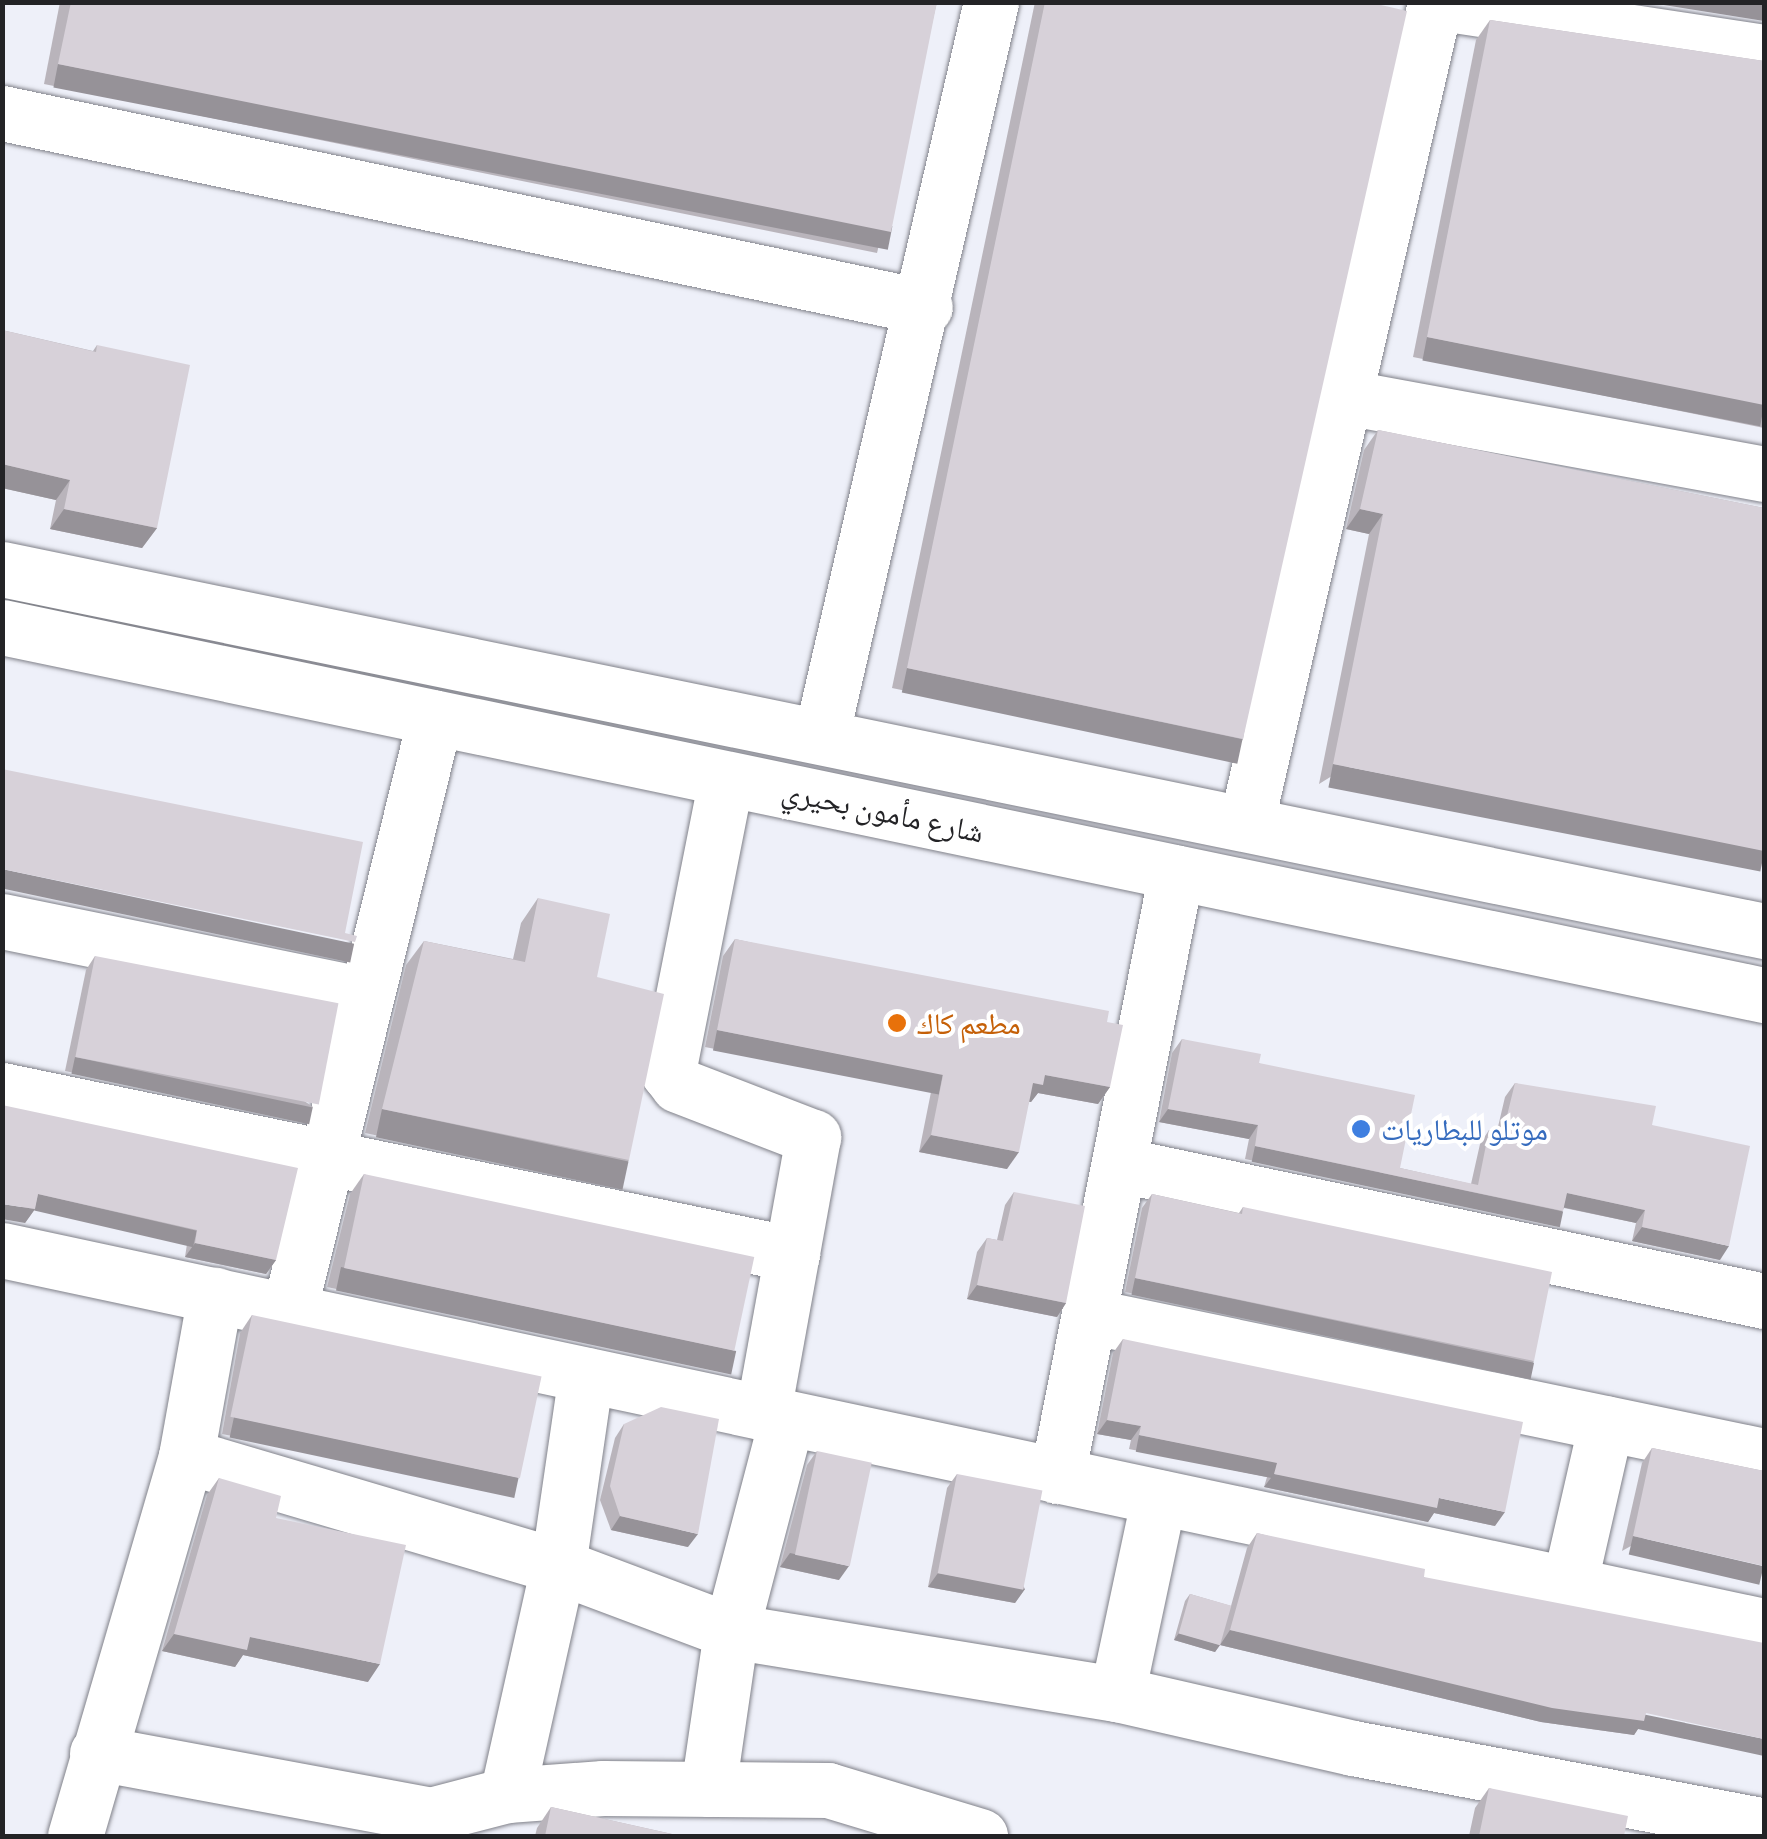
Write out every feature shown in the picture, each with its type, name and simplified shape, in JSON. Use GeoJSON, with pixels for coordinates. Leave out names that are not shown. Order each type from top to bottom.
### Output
{"type":"FeatureCollection","features":[{"type":"Feature","properties":{"kind":"street"},"geometry":{"type":"LineString","coordinates":[[821,736],[925,308],[991,2]]}},
{"type":"Feature","properties":{"kind":"street"},"geometry":{"type":"LineString","coordinates":[[1246,824],[1435,2],[1764,52]]}},
{"type":"Feature","properties":{"kind":"street"},"geometry":{"type":"LineString","coordinates":[[2,113],[925,308]]}},
{"type":"Feature","properties":{"kind":"street"},"geometry":{"type":"LineString","coordinates":[[1345,397],[1764,474]]}},
{"type":"Feature","properties":{"kind":"street","name":"شارع مأمون بحيري"},"geometry":{"type":"LineString","coordinates":[[2,569],[1764,930]]}},
{"type":"Feature","properties":{"kind":"street","name":"شارع مأمون بحيري"},"geometry":{"type":"LineString","coordinates":[[2,628],[1764,995]]}},
{"type":"Feature","properties":{"kind":"street"},"geometry":{"type":"LineString","coordinates":[[288,1311],[435,718]]}},
{"type":"Feature","properties":{"kind":"street"},"geometry":{"type":"LineString","coordinates":[[708,1790],[732,1631],[775,1415],[792,1254],[812,1137],[678,1085],[668,1072],[726,779]]}},
{"type":"Feature","properties":{"kind":"street"},"geometry":{"type":"LineString","coordinates":[[1058,1476],[1176,872]]}},
{"type":"Feature","properties":{"kind":"street"},"geometry":{"type":"LineString","coordinates":[[2,922],[367,995]]}},
{"type":"Feature","properties":{"kind":"street"},"geometry":{"type":"LineString","coordinates":[[2,1090],[792,1254]]}},
{"type":"Feature","properties":{"kind":"street"},"geometry":{"type":"LineString","coordinates":[[1121,1165],[1764,1301]]}},
{"type":"Feature","properties":{"kind":"street"},"geometry":{"type":"LineString","coordinates":[[2,1250],[1764,1626]]}},
{"type":"Feature","properties":{"kind":"street"},"geometry":{"type":"LineString","coordinates":[[76,1836],[186,1456],[215,1295]]}},
{"type":"Feature","properties":{"kind":"street"},"geometry":{"type":"LineString","coordinates":[[1088,1316],[1764,1456]]}},
{"type":"Feature","properties":{"kind":"street"},"geometry":{"type":"LineString","coordinates":[[507,1795],[558,1566],[586,1375]]}},
{"type":"Feature","properties":{"kind":"street"},"geometry":{"type":"LineString","coordinates":[[1570,1584],[1606,1424]]}},
{"type":"Feature","properties":{"kind":"street"},"geometry":{"type":"LineString","coordinates":[[186,1456],[558,1566],[732,1631],[1117,1694],[1353,1748],[1764,1826]]}},
{"type":"Feature","properties":{"kind":"street"},"geometry":{"type":"LineString","coordinates":[[1117,1694],[1159,1497]]}},
{"type":"Feature","properties":{"kind":"street"},"geometry":{"type":"LineString","coordinates":[[97,1754],[430,1814],[507,1795],[828,1790],[980,1836]]}},
{"type":"Feature","properties":{"kind":"building"},"geometry":{"type":"Polygon","coordinates":[[[71,2],[937,2],[891,232],[58,64],[71,2]]]}},
{"type":"Feature","properties":{"kind":"building"},"geometry":{"type":"Polygon","coordinates":[[[1045,2],[1368,2],[1407,11],[1243,739],[907,668],[1045,2]]]}},
{"type":"Feature","properties":{"kind":"building"},"geometry":{"type":"Polygon","coordinates":[[[1490,20],[1764,61],[1764,405],[1427,337],[1490,20]]]}},
{"type":"Feature","properties":{"kind":"building"},"geometry":{"type":"Polygon","coordinates":[[[2,330],[96,352],[97,345],[190,365],[157,528],[64,509],[70,480],[2,464],[2,330]]]}},
{"type":"Feature","properties":{"kind":"building"},"geometry":{"type":"Polygon","coordinates":[[[1378,430],[1764,508],[1764,851],[1333,764],[1383,514],[1360,509],[1378,430]]]}},
{"type":"Feature","properties":{"kind":"building"},"geometry":{"type":"Polygon","coordinates":[[[2,769],[363,842],[345,933],[357,936],[355,942],[2,869],[2,769]]]}},
{"type":"Feature","properties":{"kind":"building"},"geometry":{"type":"Polygon","coordinates":[[[538,898],[610,914],[597,977],[664,994],[629,1160],[382,1109],[424,941],[525,962],[538,898]]]}},
{"type":"Feature","properties":{"kind":"building"},"geometry":{"type":"Polygon","coordinates":[[[735,939],[1109,1011],[1107,1022],[1123,1025],[1110,1087],[1045,1075],[1043,1085],[1033,1083],[1019,1152],[931,1135],[943,1075],[717,1030],[735,939]]]}},
{"type":"Feature","properties":{"kind":"building"},"geometry":{"type":"Polygon","coordinates":[[[95,956],[338,1003],[319,1104],[75,1057],[95,956]]]}},
{"type":"Feature","properties":{"kind":"building"},"geometry":{"type":"Polygon","coordinates":[[[1182,1039],[1261,1054],[1259,1063],[1415,1095],[1400,1168],[1478,1185],[1489,1130],[1503,1132],[1515,1083],[1656,1106],[1652,1125],[1750,1146],[1729,1246],[1642,1227],[1645,1210],[1567,1193],[1563,1211],[1255,1146],[1258,1125],[1168,1109],[1182,1039]]]}},
{"type":"Feature","properties":{"kind":"building"},"geometry":{"type":"Polygon","coordinates":[[[2,1105],[298,1168],[276,1260],[195,1243],[197,1230],[38,1194],[35,1209],[2,1204],[2,1105]]]}},
{"type":"Feature","properties":{"kind":"building"},"geometry":{"type":"Polygon","coordinates":[[[364,1174],[754,1257],[734,1351],[344,1268],[364,1174]]]}},
{"type":"Feature","properties":{"kind":"building"},"geometry":{"type":"Polygon","coordinates":[[[1014,1192],[1085,1206],[1066,1303],[977,1285],[987,1238],[1003,1241],[1014,1192]]]}},
{"type":"Feature","properties":{"kind":"building"},"geometry":{"type":"Polygon","coordinates":[[[1152,1194],[1242,1214],[1243,1207],[1552,1272],[1534,1361],[1135,1278],[1152,1194]]]}},
{"type":"Feature","properties":{"kind":"building"},"geometry":{"type":"Polygon","coordinates":[[[252,1315],[542,1377],[520,1478],[230,1417],[252,1315]]]}},
{"type":"Feature","properties":{"kind":"building"},"geometry":{"type":"Polygon","coordinates":[[[1123,1339],[1523,1422],[1505,1512],[1439,1498],[1437,1508],[1274,1474],[1277,1463],[1139,1435],[1141,1426],[1107,1420],[1123,1339]]]}},
{"type":"Feature","properties":{"kind":"building"},"geometry":{"type":"Polygon","coordinates":[[[661,1407],[719,1419],[698,1534],[620,1516],[610,1486],[624,1424],[661,1407]]]}},
{"type":"Feature","properties":{"kind":"building"},"geometry":{"type":"Polygon","coordinates":[[[1652,1448],[1764,1471],[1764,1566],[1633,1536],[1652,1448]]]}},
{"type":"Feature","properties":{"kind":"building"},"geometry":{"type":"Polygon","coordinates":[[[817,1451],[872,1463],[850,1566],[795,1555],[817,1451]]]}},
{"type":"Feature","properties":{"kind":"building"},"geometry":{"type":"Polygon","coordinates":[[[957,1474],[1042,1491],[1023,1590],[938,1573],[957,1474]]]}},
{"type":"Feature","properties":{"kind":"building"},"geometry":{"type":"Polygon","coordinates":[[[219,1478],[281,1496],[276,1518],[406,1545],[380,1664],[250,1637],[247,1650],[174,1634],[219,1478]]]}},
{"type":"Feature","properties":{"kind":"building"},"geometry":{"type":"Polygon","coordinates":[[[1257,1533],[1425,1569],[1424,1577],[1764,1643],[1764,1739],[1646,1713],[1644,1721],[1552,1708],[1230,1630],[1257,1533]]]}},
{"type":"Feature","properties":{"kind":"building"},"geometry":{"type":"Polygon","coordinates":[[[1190,1594],[1231,1606],[1220,1645],[1179,1633],[1190,1594]]]}},
{"type":"Feature","properties":{"kind":"building"},"geometry":{"type":"Polygon","coordinates":[[[1489,1788],[1628,1816],[1624,1836],[1479,1836],[1489,1788]]]}},
{"type":"Feature","properties":{"kind":"building"},"geometry":{"type":"Polygon","coordinates":[[[551,1807],[681,1836],[545,1836],[551,1807]]]}},
{"type":"Feature","properties":{"kind":"place","name":"مطعم كاك"},"geometry":{"type":"Point","coordinates":[897,1023]}},
{"type":"Feature","properties":{"kind":"place","name":"موتلو للبطاريات"},"geometry":{"type":"Point","coordinates":[1361,1129]}}]}
